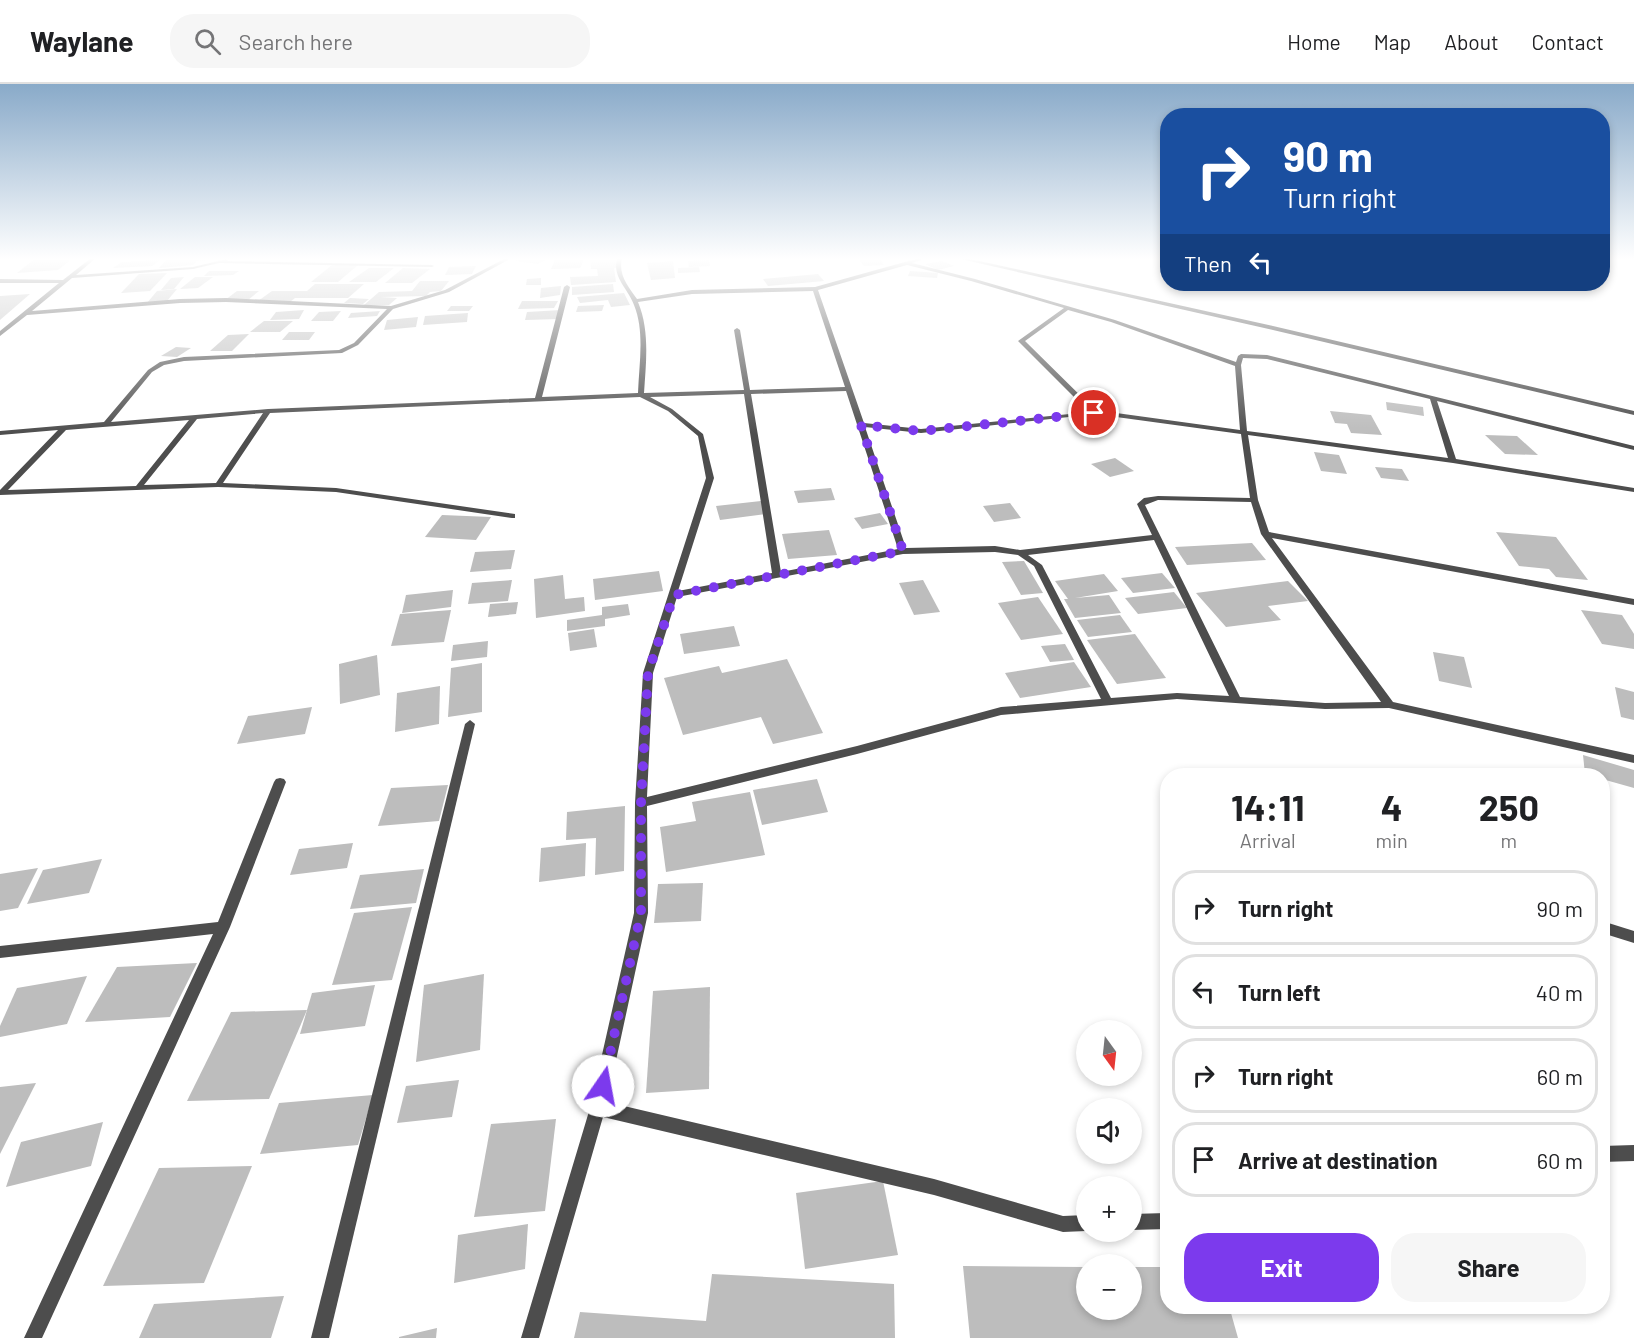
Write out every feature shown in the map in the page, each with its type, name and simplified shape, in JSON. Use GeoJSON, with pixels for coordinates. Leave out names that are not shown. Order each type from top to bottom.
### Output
{"type":"FeatureCollection","features":[{"type":"Feature","properties":{"kind":"street"},"geometry":{"type":"LineString","coordinates":[[0,334],[22,317]]}},
{"type":"Feature","properties":{"kind":"street"},"geometry":{"type":"LineString","coordinates":[[106,424],[150,371],[162,363],[184,359],[340,352],[356,344],[383,317]]}},
{"type":"Feature","properties":{"kind":"street"},"geometry":{"type":"LineString","coordinates":[[538,399],[559,317]]}},
{"type":"Feature","properties":{"kind":"street"},"geometry":{"type":"LineString","coordinates":[[641,317],[643,325],[641,395]]}},
{"type":"Feature","properties":{"kind":"street"},"geometry":{"type":"LineString","coordinates":[[824,317],[903,551]]}},
{"type":"Feature","properties":{"kind":"street"},"geometry":{"type":"LineString","coordinates":[[1055,317],[1021,341],[1094,413]]}},
{"type":"Feature","properties":{"kind":"street"},"geometry":{"type":"LineString","coordinates":[[1095,317],[1238,365]]}},
{"type":"Feature","properties":{"kind":"street"},"geometry":{"type":"LineString","coordinates":[[1222,317],[1634,413]]}},
{"type":"Feature","properties":{"kind":"street"},"geometry":{"type":"LineString","coordinates":[[737,330],[777,575]]}},
{"type":"Feature","properties":{"kind":"street"},"geometry":{"type":"LineString","coordinates":[[1389,705],[1265,534],[1254,500],[1244,432],[1238,365],[1241,356],[1267,357],[1634,448]]}},
{"type":"Feature","properties":{"kind":"street"},"geometry":{"type":"LineString","coordinates":[[0,433],[268,411],[641,395],[849,389]]}},
{"type":"Feature","properties":{"kind":"street"},"geometry":{"type":"LineString","coordinates":[[530,1338],[598,1108],[641,913],[641,803],[648,673],[710,478],[701,435],[670,410],[641,395]]}},
{"type":"Feature","properties":{"kind":"street"},"geometry":{"type":"LineString","coordinates":[[1433,400],[1453,461]]}},
{"type":"Feature","properties":{"kind":"street"},"geometry":{"type":"LineString","coordinates":[[218,485],[268,411]]}},
{"type":"Feature","properties":{"kind":"street"},"geometry":{"type":"LineString","coordinates":[[861,425],[921,431],[1094,413],[1453,461],[1634,490]]}},
{"type":"Feature","properties":{"kind":"street"},"geometry":{"type":"LineString","coordinates":[[140,486],[195,417]]}},
{"type":"Feature","properties":{"kind":"street"},"geometry":{"type":"LineString","coordinates":[[1,493],[64,428]]}},
{"type":"Feature","properties":{"kind":"street"},"geometry":{"type":"LineString","coordinates":[[1,493],[140,486],[218,485],[336,490],[512,516]]}},
{"type":"Feature","properties":{"kind":"street"},"geometry":{"type":"LineString","coordinates":[[1236,700],[1141,504],[1147,500],[1254,500]]}},
{"type":"Feature","properties":{"kind":"street"},"geometry":{"type":"LineString","coordinates":[[1265,534],[1634,602]]}},
{"type":"Feature","properties":{"kind":"street"},"geometry":{"type":"LineString","coordinates":[[674,595],[903,551],[995,549],[1020,553],[1155,537]]}},
{"type":"Feature","properties":{"kind":"street"},"geometry":{"type":"LineString","coordinates":[[1020,553],[1038,565],[1107,700]]}},
{"type":"Feature","properties":{"kind":"street"},"geometry":{"type":"LineString","coordinates":[[641,803],[857,750],[1001,711],[1107,700],[1178,696],[1325,706],[1389,705],[1634,759]]}},
{"type":"Feature","properties":{"kind":"street"},"geometry":{"type":"LineString","coordinates":[[320,1338],[470,724]]}},
{"type":"Feature","properties":{"kind":"street"},"geometry":{"type":"LineString","coordinates":[[33,1338],[223,927],[280,782]]}},
{"type":"Feature","properties":{"kind":"street"},"geometry":{"type":"LineString","coordinates":[[1,954],[223,927]]}},
{"type":"Feature","properties":{"kind":"street"},"geometry":{"type":"LineString","coordinates":[[1610,930],[1634,937]]}},
{"type":"Feature","properties":{"kind":"street"},"geometry":{"type":"LineString","coordinates":[[598,1108],[934,1187],[1063,1224],[1076,1223]]}},
{"type":"Feature","properties":{"kind":"street"},"geometry":{"type":"LineString","coordinates":[[1610,1154],[1634,1153]]}},
{"type":"Feature","properties":{"kind":"street"},"geometry":{"type":"LineString","coordinates":[[1142,1222],[1160,1221]]}},
{"type":"Feature","properties":{"kind":"building"},"geometry":{"type":"Polygon","coordinates":[[[273,317],[300,317],[299,319],[270,320],[273,317]]]}},
{"type":"Feature","properties":{"kind":"building"},"geometry":{"type":"Polygon","coordinates":[[[315,317],[337,317],[333,321],[311,321],[315,317]]]}},
{"type":"Feature","properties":{"kind":"building"},"geometry":{"type":"Polygon","coordinates":[[[418,317],[416,327],[384,330],[387,320],[418,317]]]}},
{"type":"Feature","properties":{"kind":"building"},"geometry":{"type":"Polygon","coordinates":[[[425,317],[468,317],[467,322],[423,325],[425,317]]]}},
{"type":"Feature","properties":{"kind":"building"},"geometry":{"type":"Polygon","coordinates":[[[526,317],[560,317],[559,319],[525,320],[526,317]]]}},
{"type":"Feature","properties":{"kind":"building"},"geometry":{"type":"Polygon","coordinates":[[[264,321],[293,321],[280,332],[250,332],[264,321]]]}},
{"type":"Feature","properties":{"kind":"building"},"geometry":{"type":"Polygon","coordinates":[[[289,332],[315,332],[309,340],[282,340],[289,332]]]}},
{"type":"Feature","properties":{"kind":"building"},"geometry":{"type":"Polygon","coordinates":[[[249,334],[232,351],[210,351],[228,335],[249,334]]]}},
{"type":"Feature","properties":{"kind":"building"},"geometry":{"type":"Polygon","coordinates":[[[176,347],[191,348],[177,357],[161,356],[176,347]]]}},
{"type":"Feature","properties":{"kind":"building"},"geometry":{"type":"Polygon","coordinates":[[[1386,402],[1423,407],[1424,416],[1387,410],[1386,402]]]}},
{"type":"Feature","properties":{"kind":"building"},"geometry":{"type":"Polygon","coordinates":[[[1330,411],[1371,415],[1382,435],[1351,433],[1347,424],[1335,423],[1330,411]]]}},
{"type":"Feature","properties":{"kind":"building"},"geometry":{"type":"Polygon","coordinates":[[[1485,435],[1517,436],[1538,455],[1505,454],[1485,435]]]}},
{"type":"Feature","properties":{"kind":"building"},"geometry":{"type":"Polygon","coordinates":[[[1314,452],[1339,455],[1347,474],[1321,471],[1314,452]]]}},
{"type":"Feature","properties":{"kind":"building"},"geometry":{"type":"Polygon","coordinates":[[[1115,458],[1134,471],[1110,477],[1091,464],[1115,458]]]}},
{"type":"Feature","properties":{"kind":"building"},"geometry":{"type":"Polygon","coordinates":[[[1375,467],[1402,469],[1409,481],[1381,478],[1375,467]]]}},
{"type":"Feature","properties":{"kind":"building"},"geometry":{"type":"Polygon","coordinates":[[[831,488],[835,500],[798,503],[794,491],[831,488]]]}},
{"type":"Feature","properties":{"kind":"building"},"geometry":{"type":"Polygon","coordinates":[[[761,501],[766,514],[720,520],[716,506],[761,501]]]}},
{"type":"Feature","properties":{"kind":"building"},"geometry":{"type":"Polygon","coordinates":[[[1010,503],[1021,518],[994,522],[983,506],[1010,503]]]}},
{"type":"Feature","properties":{"kind":"building"},"geometry":{"type":"Polygon","coordinates":[[[880,513],[888,524],[862,529],[854,518],[880,513]]]}},
{"type":"Feature","properties":{"kind":"building"},"geometry":{"type":"Polygon","coordinates":[[[442,515],[491,517],[476,540],[425,537],[442,515]]]}},
{"type":"Feature","properties":{"kind":"building"},"geometry":{"type":"Polygon","coordinates":[[[829,530],[837,555],[788,559],[782,534],[829,530]]]}},
{"type":"Feature","properties":{"kind":"building"},"geometry":{"type":"Polygon","coordinates":[[[1496,532],[1556,537],[1588,580],[1556,577],[1549,569],[1519,566],[1496,532]]]}},
{"type":"Feature","properties":{"kind":"building"},"geometry":{"type":"Polygon","coordinates":[[[1252,543],[1266,560],[1187,565],[1175,547],[1252,543]]]}},
{"type":"Feature","properties":{"kind":"building"},"geometry":{"type":"Polygon","coordinates":[[[515,550],[511,569],[470,572],[475,552],[515,550]]]}},
{"type":"Feature","properties":{"kind":"building"},"geometry":{"type":"Polygon","coordinates":[[[1024,561],[1043,593],[1021,595],[1002,562],[1024,561]]]}},
{"type":"Feature","properties":{"kind":"building"},"geometry":{"type":"Polygon","coordinates":[[[659,571],[663,591],[595,600],[593,579],[659,571]]]}},
{"type":"Feature","properties":{"kind":"building"},"geometry":{"type":"Polygon","coordinates":[[[1162,573],[1175,588],[1133,593],[1121,578],[1162,573]]]}},
{"type":"Feature","properties":{"kind":"building"},"geometry":{"type":"Polygon","coordinates":[[[1104,574],[1118,591],[1075,598],[1109,595],[1121,613],[1075,618],[1064,599],[1068,599],[1055,581],[1104,574]]]}},
{"type":"Feature","properties":{"kind":"building"},"geometry":{"type":"Polygon","coordinates":[[[563,575],[565,599],[584,597],[585,611],[536,618],[534,579],[563,575]]]}},
{"type":"Feature","properties":{"kind":"building"},"geometry":{"type":"Polygon","coordinates":[[[512,580],[508,601],[468,604],[472,583],[512,580]]]}},
{"type":"Feature","properties":{"kind":"building"},"geometry":{"type":"Polygon","coordinates":[[[923,580],[940,612],[914,615],[899,583],[923,580]]]}},
{"type":"Feature","properties":{"kind":"building"},"geometry":{"type":"Polygon","coordinates":[[[1288,581],[1308,601],[1268,606],[1281,620],[1226,627],[1196,593],[1288,581]]]}},
{"type":"Feature","properties":{"kind":"building"},"geometry":{"type":"Polygon","coordinates":[[[453,590],[451,607],[402,613],[406,595],[453,590]]]}},
{"type":"Feature","properties":{"kind":"building"},"geometry":{"type":"Polygon","coordinates":[[[1174,592],[1187,608],[1138,614],[1125,598],[1174,592]]]}},
{"type":"Feature","properties":{"kind":"building"},"geometry":{"type":"Polygon","coordinates":[[[1038,597],[1063,634],[1021,640],[998,603],[1038,597]]]}},
{"type":"Feature","properties":{"kind":"building"},"geometry":{"type":"Polygon","coordinates":[[[518,602],[516,614],[488,617],[490,604],[518,602]]]}},
{"type":"Feature","properties":{"kind":"building"},"geometry":{"type":"Polygon","coordinates":[[[628,604],[630,615],[605,619],[605,626],[567,631],[567,620],[602,615],[602,607],[628,604]]]}},
{"type":"Feature","properties":{"kind":"building"},"geometry":{"type":"Polygon","coordinates":[[[451,610],[444,642],[391,646],[400,614],[451,610]]]}},
{"type":"Feature","properties":{"kind":"building"},"geometry":{"type":"Polygon","coordinates":[[[1581,610],[1622,615],[1634,634],[1634,649],[1602,644],[1581,610]]]}},
{"type":"Feature","properties":{"kind":"building"},"geometry":{"type":"Polygon","coordinates":[[[1120,615],[1132,632],[1088,637],[1077,620],[1120,615]]]}},
{"type":"Feature","properties":{"kind":"building"},"geometry":{"type":"Polygon","coordinates":[[[734,626],[740,646],[684,654],[680,634],[734,626]]]}},
{"type":"Feature","properties":{"kind":"building"},"geometry":{"type":"Polygon","coordinates":[[[594,629],[597,647],[570,651],[568,633],[594,629]]]}},
{"type":"Feature","properties":{"kind":"building"},"geometry":{"type":"Polygon","coordinates":[[[1135,634],[1166,678],[1117,684],[1087,640],[1135,634]]]}},
{"type":"Feature","properties":{"kind":"building"},"geometry":{"type":"Polygon","coordinates":[[[488,641],[487,657],[451,661],[453,645],[488,641]]]}},
{"type":"Feature","properties":{"kind":"building"},"geometry":{"type":"Polygon","coordinates":[[[1065,644],[1074,660],[1050,662],[1041,646],[1065,644]]]}},
{"type":"Feature","properties":{"kind":"building"},"geometry":{"type":"Polygon","coordinates":[[[1433,652],[1464,657],[1472,688],[1439,681],[1433,652]]]}},
{"type":"Feature","properties":{"kind":"building"},"geometry":{"type":"Polygon","coordinates":[[[377,655],[380,695],[340,704],[339,664],[377,655]]]}},
{"type":"Feature","properties":{"kind":"building"},"geometry":{"type":"Polygon","coordinates":[[[787,659],[823,733],[773,744],[761,717],[683,735],[664,678],[719,666],[722,673],[787,659]]]}},
{"type":"Feature","properties":{"kind":"building"},"geometry":{"type":"Polygon","coordinates":[[[1074,662],[1091,687],[1020,698],[1005,673],[1074,662]]]}},
{"type":"Feature","properties":{"kind":"building"},"geometry":{"type":"Polygon","coordinates":[[[482,663],[482,712],[448,717],[451,668],[482,663]]]}},
{"type":"Feature","properties":{"kind":"building"},"geometry":{"type":"Polygon","coordinates":[[[440,686],[439,724],[395,732],[397,693],[440,686]]]}},
{"type":"Feature","properties":{"kind":"building"},"geometry":{"type":"Polygon","coordinates":[[[1615,687],[1634,692],[1634,720],[1621,717],[1615,687]]]}},
{"type":"Feature","properties":{"kind":"building"},"geometry":{"type":"Polygon","coordinates":[[[312,707],[305,734],[237,744],[248,716],[312,707]]]}},
{"type":"Feature","properties":{"kind":"building"},"geometry":{"type":"Polygon","coordinates":[[[1583,755],[1634,770],[1634,788],[1610,781],[1610,768],[1584,768],[1583,755]]]}},
{"type":"Feature","properties":{"kind":"building"},"geometry":{"type":"Polygon","coordinates":[[[817,779],[828,812],[762,825],[753,790],[817,779]]]}},
{"type":"Feature","properties":{"kind":"building"},"geometry":{"type":"Polygon","coordinates":[[[448,785],[439,821],[378,826],[391,788],[448,785]]]}},
{"type":"Feature","properties":{"kind":"building"},"geometry":{"type":"Polygon","coordinates":[[[750,792],[765,855],[666,872],[660,827],[696,821],[692,802],[750,792]]]}},
{"type":"Feature","properties":{"kind":"building"},"geometry":{"type":"Polygon","coordinates":[[[625,806],[624,871],[595,875],[596,838],[566,840],[567,812],[625,806]]]}},
{"type":"Feature","properties":{"kind":"building"},"geometry":{"type":"Polygon","coordinates":[[[353,843],[347,868],[290,875],[299,849],[353,843]]]}},
{"type":"Feature","properties":{"kind":"building"},"geometry":{"type":"Polygon","coordinates":[[[586,843],[585,876],[539,882],[541,848],[586,843]]]}},
{"type":"Feature","properties":{"kind":"building"},"geometry":{"type":"Polygon","coordinates":[[[102,859],[89,893],[27,904],[43,870],[102,859]]]}},
{"type":"Feature","properties":{"kind":"building"},"geometry":{"type":"Polygon","coordinates":[[[38,868],[18,908],[0,911],[0,874],[38,868]]]}},
{"type":"Feature","properties":{"kind":"building"},"geometry":{"type":"Polygon","coordinates":[[[424,869],[416,903],[350,909],[360,875],[424,869]]]}},
{"type":"Feature","properties":{"kind":"building"},"geometry":{"type":"Polygon","coordinates":[[[703,883],[701,921],[654,923],[658,884],[703,883]]]}},
{"type":"Feature","properties":{"kind":"building"},"geometry":{"type":"Polygon","coordinates":[[[412,907],[392,980],[332,985],[354,913],[412,907]]]}},
{"type":"Feature","properties":{"kind":"building"},"geometry":{"type":"Polygon","coordinates":[[[197,963],[170,1017],[85,1022],[117,967],[197,963]]]}},
{"type":"Feature","properties":{"kind":"building"},"geometry":{"type":"Polygon","coordinates":[[[484,974],[480,1050],[416,1062],[424,985],[484,974]]]}},
{"type":"Feature","properties":{"kind":"building"},"geometry":{"type":"Polygon","coordinates":[[[87,976],[67,1024],[0,1037],[0,1026],[17,988],[87,976]]]}},
{"type":"Feature","properties":{"kind":"building"},"geometry":{"type":"Polygon","coordinates":[[[375,985],[365,1026],[300,1034],[312,993],[375,985]]]}},
{"type":"Feature","properties":{"kind":"building"},"geometry":{"type":"Polygon","coordinates":[[[710,987],[709,1089],[646,1093],[653,991],[710,987]]]}},
{"type":"Feature","properties":{"kind":"building"},"geometry":{"type":"Polygon","coordinates":[[[307,1010],[269,1099],[187,1101],[231,1012],[307,1010]]]}},
{"type":"Feature","properties":{"kind":"building"},"geometry":{"type":"Polygon","coordinates":[[[459,1080],[452,1117],[397,1123],[406,1086],[459,1080]]]}},
{"type":"Feature","properties":{"kind":"building"},"geometry":{"type":"Polygon","coordinates":[[[36,1083],[0,1154],[0,1087],[36,1083]]]}},
{"type":"Feature","properties":{"kind":"building"},"geometry":{"type":"Polygon","coordinates":[[[373,1095],[358,1145],[260,1154],[279,1103],[373,1095]]]}},
{"type":"Feature","properties":{"kind":"building"},"geometry":{"type":"Polygon","coordinates":[[[556,1119],[545,1211],[474,1217],[491,1124],[556,1119]]]}},
{"type":"Feature","properties":{"kind":"building"},"geometry":{"type":"Polygon","coordinates":[[[103,1122],[91,1166],[6,1187],[21,1142],[103,1122]]]}},
{"type":"Feature","properties":{"kind":"building"},"geometry":{"type":"Polygon","coordinates":[[[252,1166],[204,1283],[103,1286],[159,1168],[252,1166]]]}},
{"type":"Feature","properties":{"kind":"building"},"geometry":{"type":"Polygon","coordinates":[[[883,1181],[898,1255],[805,1269],[796,1193],[883,1181]]]}},
{"type":"Feature","properties":{"kind":"building"},"geometry":{"type":"Polygon","coordinates":[[[528,1224],[525,1269],[454,1283],[458,1235],[528,1224]]]}},
{"type":"Feature","properties":{"kind":"building"},"geometry":{"type":"Polygon","coordinates":[[[963,1266],[1076,1267],[1076,1320],[1142,1320],[1142,1267],[1160,1267],[1160,1314],[1231,1314],[1238,1338],[970,1338],[963,1266]]]}},
{"type":"Feature","properties":{"kind":"building"},"geometry":{"type":"Polygon","coordinates":[[[712,1274],[894,1284],[895,1338],[574,1338],[580,1312],[706,1321],[712,1274]]]}},
{"type":"Feature","properties":{"kind":"building"},"geometry":{"type":"Polygon","coordinates":[[[284,1296],[271,1338],[139,1338],[154,1304],[284,1296]]]}},
{"type":"Feature","properties":{"kind":"building"},"geometry":{"type":"Polygon","coordinates":[[[437,1328],[436,1338],[399,1338],[399,1337],[437,1328]]]}},
{"type":"Feature","properties":{"kind":"route"},"geometry":{"type":"LineString","coordinates":[[603,1086],[641,913],[641,803],[648,673],[674,595],[903,551],[861,425],[921,431],[1094,413]]}}]}
